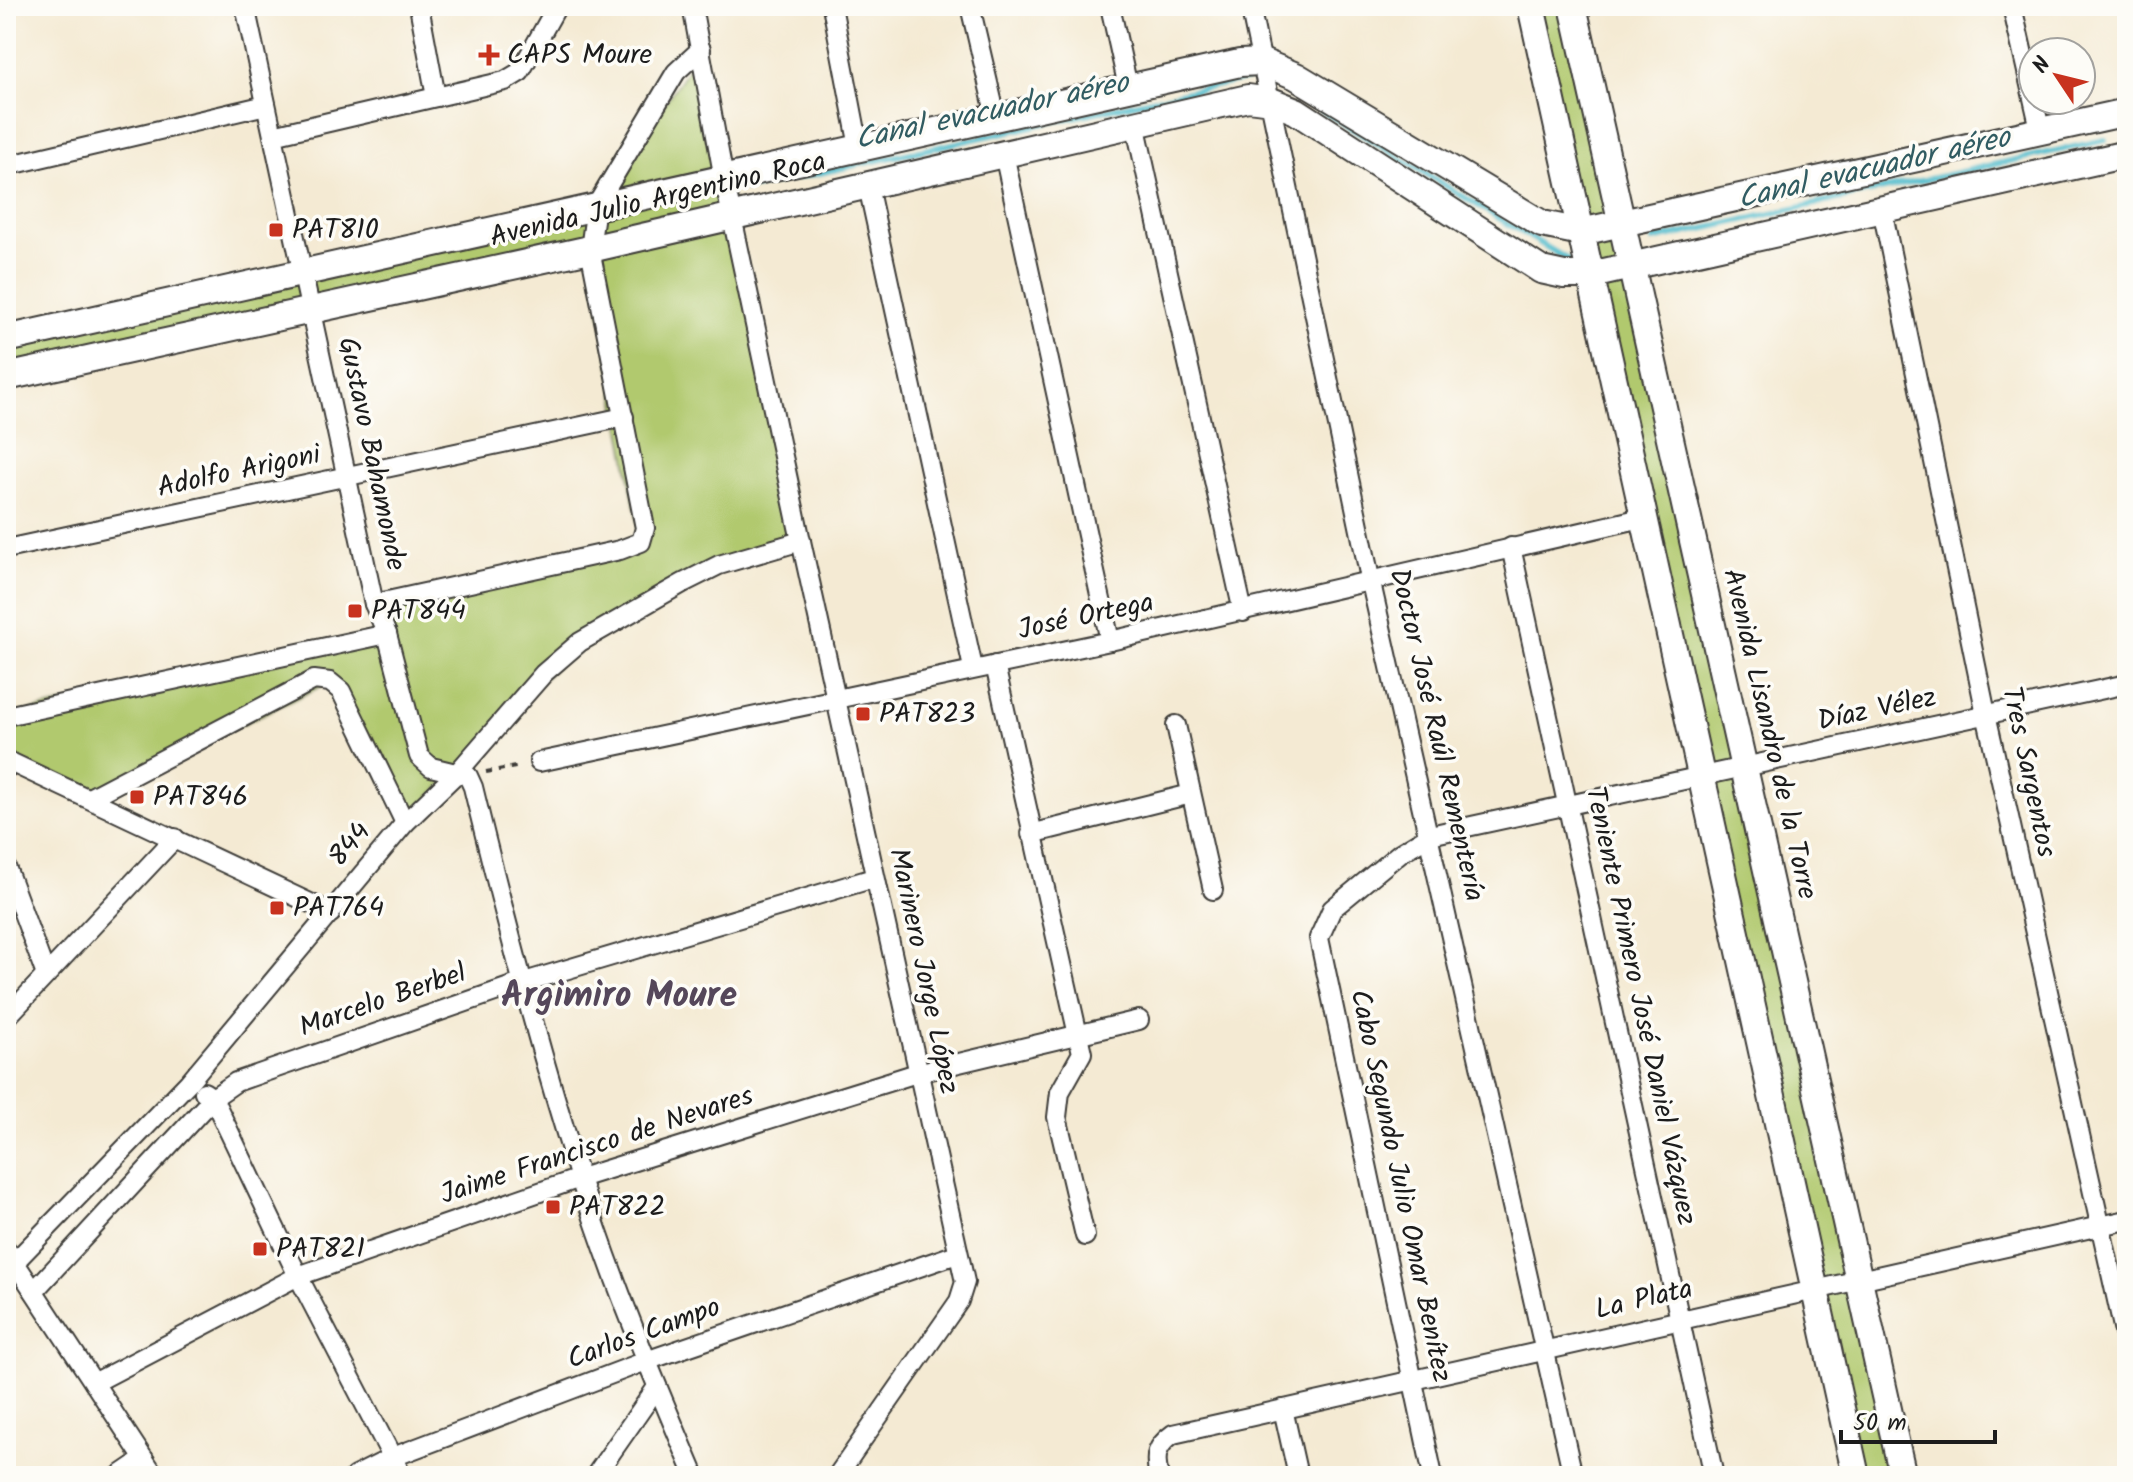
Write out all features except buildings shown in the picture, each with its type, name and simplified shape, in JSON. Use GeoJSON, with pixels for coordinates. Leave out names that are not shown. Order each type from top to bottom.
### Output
{"type":"FeatureCollection","features":[{"type":"Feature","properties":{"kind":"main road"},"geometry":{"type":"LineString","coordinates":[[1531,6],[1856,1476]]}},
{"type":"Feature","properties":{"kind":"main road","name":"Avenida Lisandro de la Torre"},"geometry":{"type":"LineString","coordinates":[[1573,6],[1903,1476]]}},
{"type":"Feature","properties":{"kind":"main road","name":"Avenida Julio Argentino Roca"},"geometry":{"type":"LineString","coordinates":[[6,339],[1240,63],[1262,62],[1296,76],[1542,224],[1581,232],[2040,129],[2126,116]]}},
{"type":"Feature","properties":{"kind":"main road","name":"Avenida Julio Argentino Roca"},"geometry":{"type":"LineString","coordinates":[[6,377],[590,249],[1248,98],[1271,101],[1296,111],[1541,270],[1564,275],[1591,275],[2127,154]]}},
{"type":"Feature","properties":{"kind":"street"},"geometry":{"type":"LineString","coordinates":[[245,6],[303,272]]}},
{"type":"Feature","properties":{"kind":"street"},"geometry":{"type":"LineString","coordinates":[[419,6],[436,97]]}},
{"type":"Feature","properties":{"kind":"street"},"geometry":{"type":"LineString","coordinates":[[273,135],[505,81],[520,72],[557,6]]}},
{"type":"Feature","properties":{"kind":"street"},"geometry":{"type":"LineString","coordinates":[[692,6],[724,179]]}},
{"type":"Feature","properties":{"kind":"street"},"geometry":{"type":"LineString","coordinates":[[832,6],[859,147]]}},
{"type":"Feature","properties":{"kind":"street"},"geometry":{"type":"LineString","coordinates":[[970,6],[996,117]]}},
{"type":"Feature","properties":{"kind":"street"},"geometry":{"type":"LineString","coordinates":[[1110,6],[1128,87]]}},
{"type":"Feature","properties":{"kind":"street","name":"Doctor José Raúl Rementería"},"geometry":{"type":"LineString","coordinates":[[1250,6],[1371,583],[1573,1476]]}},
{"type":"Feature","properties":{"kind":"street"},"geometry":{"type":"LineString","coordinates":[[2012,6],[2040,129]]}},
{"type":"Feature","properties":{"kind":"street"},"geometry":{"type":"LineString","coordinates":[[374,604],[620,550],[641,542],[645,528],[590,249],[596,206],[676,72],[701,49]]}},
{"type":"Feature","properties":{"kind":"street"},"geometry":{"type":"LineString","coordinates":[[6,166],[266,105]]}},
{"type":"Feature","properties":{"kind":"street"},"geometry":{"type":"LineString","coordinates":[[1135,123],[1243,612]]}},
{"type":"Feature","properties":{"kind":"street"},"geometry":{"type":"LineString","coordinates":[[1004,154],[1110,641]]}},
{"type":"Feature","properties":{"kind":"street","name":"Marinero Jorge López"},"geometry":{"type":"LineString","coordinates":[[724,179],[874,878],[965,1282],[959,1301],[837,1476]]}},
{"type":"Feature","properties":{"kind":"street"},"geometry":{"type":"LineString","coordinates":[[868,186],[973,668]]}},
{"type":"Feature","properties":{"kind":"street","name":"Tres Sargentos"},"geometry":{"type":"LineString","coordinates":[[1882,209],[1986,714],[2127,1345]]}},
{"type":"Feature","properties":{"kind":"street","name":"Gustavo Bahamonde"},"geometry":{"type":"LineString","coordinates":[[303,272],[374,604],[387,634],[419,756],[431,767],[463,774]]}},
{"type":"Feature","properties":{"kind":"street","name":"Adolfo Arigoni"},"geometry":{"type":"LineString","coordinates":[[6,549],[624,417]]}},
{"type":"Feature","properties":{"kind":"street","name":"José Ortega"},"geometry":{"type":"LineString","coordinates":[[539,762],[1243,612],[1642,518]]}},
{"type":"Feature","properties":{"kind":"street","name":"844"},"geometry":{"type":"LineString","coordinates":[[9,1261],[188,1083],[405,823],[463,774],[544,673],[580,642],[719,565],[801,541]]}},
{"type":"Feature","properties":{"kind":"street","name":"Teniente Primero José Daniel Vázquez"},"geometry":{"type":"LineString","coordinates":[[1511,547],[1714,1476]]}},
{"type":"Feature","properties":{"kind":"street"},"geometry":{"type":"LineString","coordinates":[[6,716],[387,634]]}},
{"type":"Feature","properties":{"kind":"street"},"geometry":{"type":"LineString","coordinates":[[995,665],[1082,1053],[1060,1092],[1057,1117],[1085,1236]]}},
{"type":"Feature","properties":{"kind":"street"},"geometry":{"type":"LineString","coordinates":[[91,797],[314,680],[330,682],[341,691],[405,823]]}},
{"type":"Feature","properties":{"kind":"street","name":"Díaz Vélez"},"geometry":{"type":"LineString","coordinates":[[1332,909],[1400,853],[1430,835],[2127,684]]}},
{"type":"Feature","properties":{"kind":"street"},"geometry":{"type":"LineString","coordinates":[[1176,725],[1213,890]]}},
{"type":"Feature","properties":{"kind":"street"},"geometry":{"type":"LineString","coordinates":[[6,760],[91,797],[331,913]]}},
{"type":"Feature","properties":{"kind":"street"},"geometry":{"type":"LineString","coordinates":[[463,774],[521,983],[580,1178],[646,1361],[695,1476]]}},
{"type":"Feature","properties":{"kind":"street"},"geometry":{"type":"LineString","coordinates":[[1031,834],[1191,794]]}},
{"type":"Feature","properties":{"kind":"street"},"geometry":{"type":"LineString","coordinates":[[6,1018],[175,838]]}},
{"type":"Feature","properties":{"kind":"street"},"geometry":{"type":"LineString","coordinates":[[7,872],[46,975]]}},
{"type":"Feature","properties":{"kind":"street","name":"Marcelo Berbel"},"geometry":{"type":"LineString","coordinates":[[34,1291],[213,1098],[236,1082],[521,983],[874,878]]}},
{"type":"Feature","properties":{"kind":"street","name":"Cabo Segundo Julio Omar Benítez"},"geometry":{"type":"LineString","coordinates":[[1332,909],[1319,938],[1433,1476]]}},
{"type":"Feature","properties":{"kind":"street","name":"Jaime Francisco de Nevares"},"geometry":{"type":"LineString","coordinates":[[94,1383],[298,1276],[580,1178],[917,1073],[1139,1020]]}},
{"type":"Feature","properties":{"kind":"street"},"geometry":{"type":"LineString","coordinates":[[188,1083],[213,1098],[298,1276],[402,1476]]}},
{"type":"Feature","properties":{"kind":"street","name":"La Plata"},"geometry":{"type":"LineString","coordinates":[[1159,1476],[1155,1459],[1160,1443],[1173,1434],[2127,1220]]}},
{"type":"Feature","properties":{"kind":"street","name":"Carlos Campo"},"geometry":{"type":"LineString","coordinates":[[355,1476],[393,1457],[646,1361],[957,1254]]}},
{"type":"Feature","properties":{"kind":"street"},"geometry":{"type":"LineString","coordinates":[[9,1261],[34,1291],[155,1476]]}},
{"type":"Feature","properties":{"kind":"street"},"geometry":{"type":"LineString","coordinates":[[595,1476],[657,1387]]}},
{"type":"Feature","properties":{"kind":"street"},"geometry":{"type":"LineString","coordinates":[[1283,1409],[1298,1476]]}},
{"type":"Feature","properties":{"kind":"street"},"geometry":{"type":"LineString","coordinates":[[119,1476],[144,1459]]}},
{"type":"Feature","properties":{"kind":"path"},"geometry":{"type":"LineString","coordinates":[[463,774],[539,762]]}},
{"type":"Feature","properties":{"kind":"green space"},"geometry":{"type":"Polygon","coordinates":[[[1531,6],[1573,6],[1903,1476],[1856,1476],[1531,6]]]}},
{"type":"Feature","properties":{"kind":"green space"},"geometry":{"type":"Polygon","coordinates":[[[701,49],[801,541],[719,565],[580,642],[405,823],[330,682],[91,797],[6,760],[6,716],[386,634],[374,604],[641,542],[589,249],[6,377],[6,339],[596,206],[701,49]]]}},
{"type":"Feature","properties":{"kind":"waterway","name":"Canal evacuador aéreo"},"geometry":{"type":"LineString","coordinates":[[746,189],[1247,79]]}},
{"type":"Feature","properties":{"kind":"waterway","name":"Canal evacuador aéreo"},"geometry":{"type":"LineString","coordinates":[[1281,86],[1568,260]]}},
{"type":"Feature","properties":{"kind":"waterway","name":"Canal evacuador aéreo"},"geometry":{"type":"LineString","coordinates":[[1653,240],[2105,140]]}},
{"type":"Feature","properties":{"kind":"place","name":"CAPS Moure"},"geometry":{"type":"Point","coordinates":[489,55]}},
{"type":"Feature","properties":{"kind":"place","name":"PAT810"},"geometry":{"type":"Point","coordinates":[276,230]}},
{"type":"Feature","properties":{"kind":"place","name":"PAT844"},"geometry":{"type":"Point","coordinates":[355,611]}},
{"type":"Feature","properties":{"kind":"place","name":"PAT823"},"geometry":{"type":"Point","coordinates":[863,714]}},
{"type":"Feature","properties":{"kind":"place","name":"PAT846"},"geometry":{"type":"Point","coordinates":[137,797]}},
{"type":"Feature","properties":{"kind":"place","name":"PAT764"},"geometry":{"type":"Point","coordinates":[277,908]}},
{"type":"Feature","properties":{"kind":"place","name":"PAT822"},"geometry":{"type":"Point","coordinates":[553,1207]}},
{"type":"Feature","properties":{"kind":"place","name":"PAT821"},"geometry":{"type":"Point","coordinates":[260,1249]}},
{"type":"Feature","properties":{"kind":"district","name":"Argimiro Moure"},"geometry":{"type":"Point","coordinates":[619,996]}}]}
